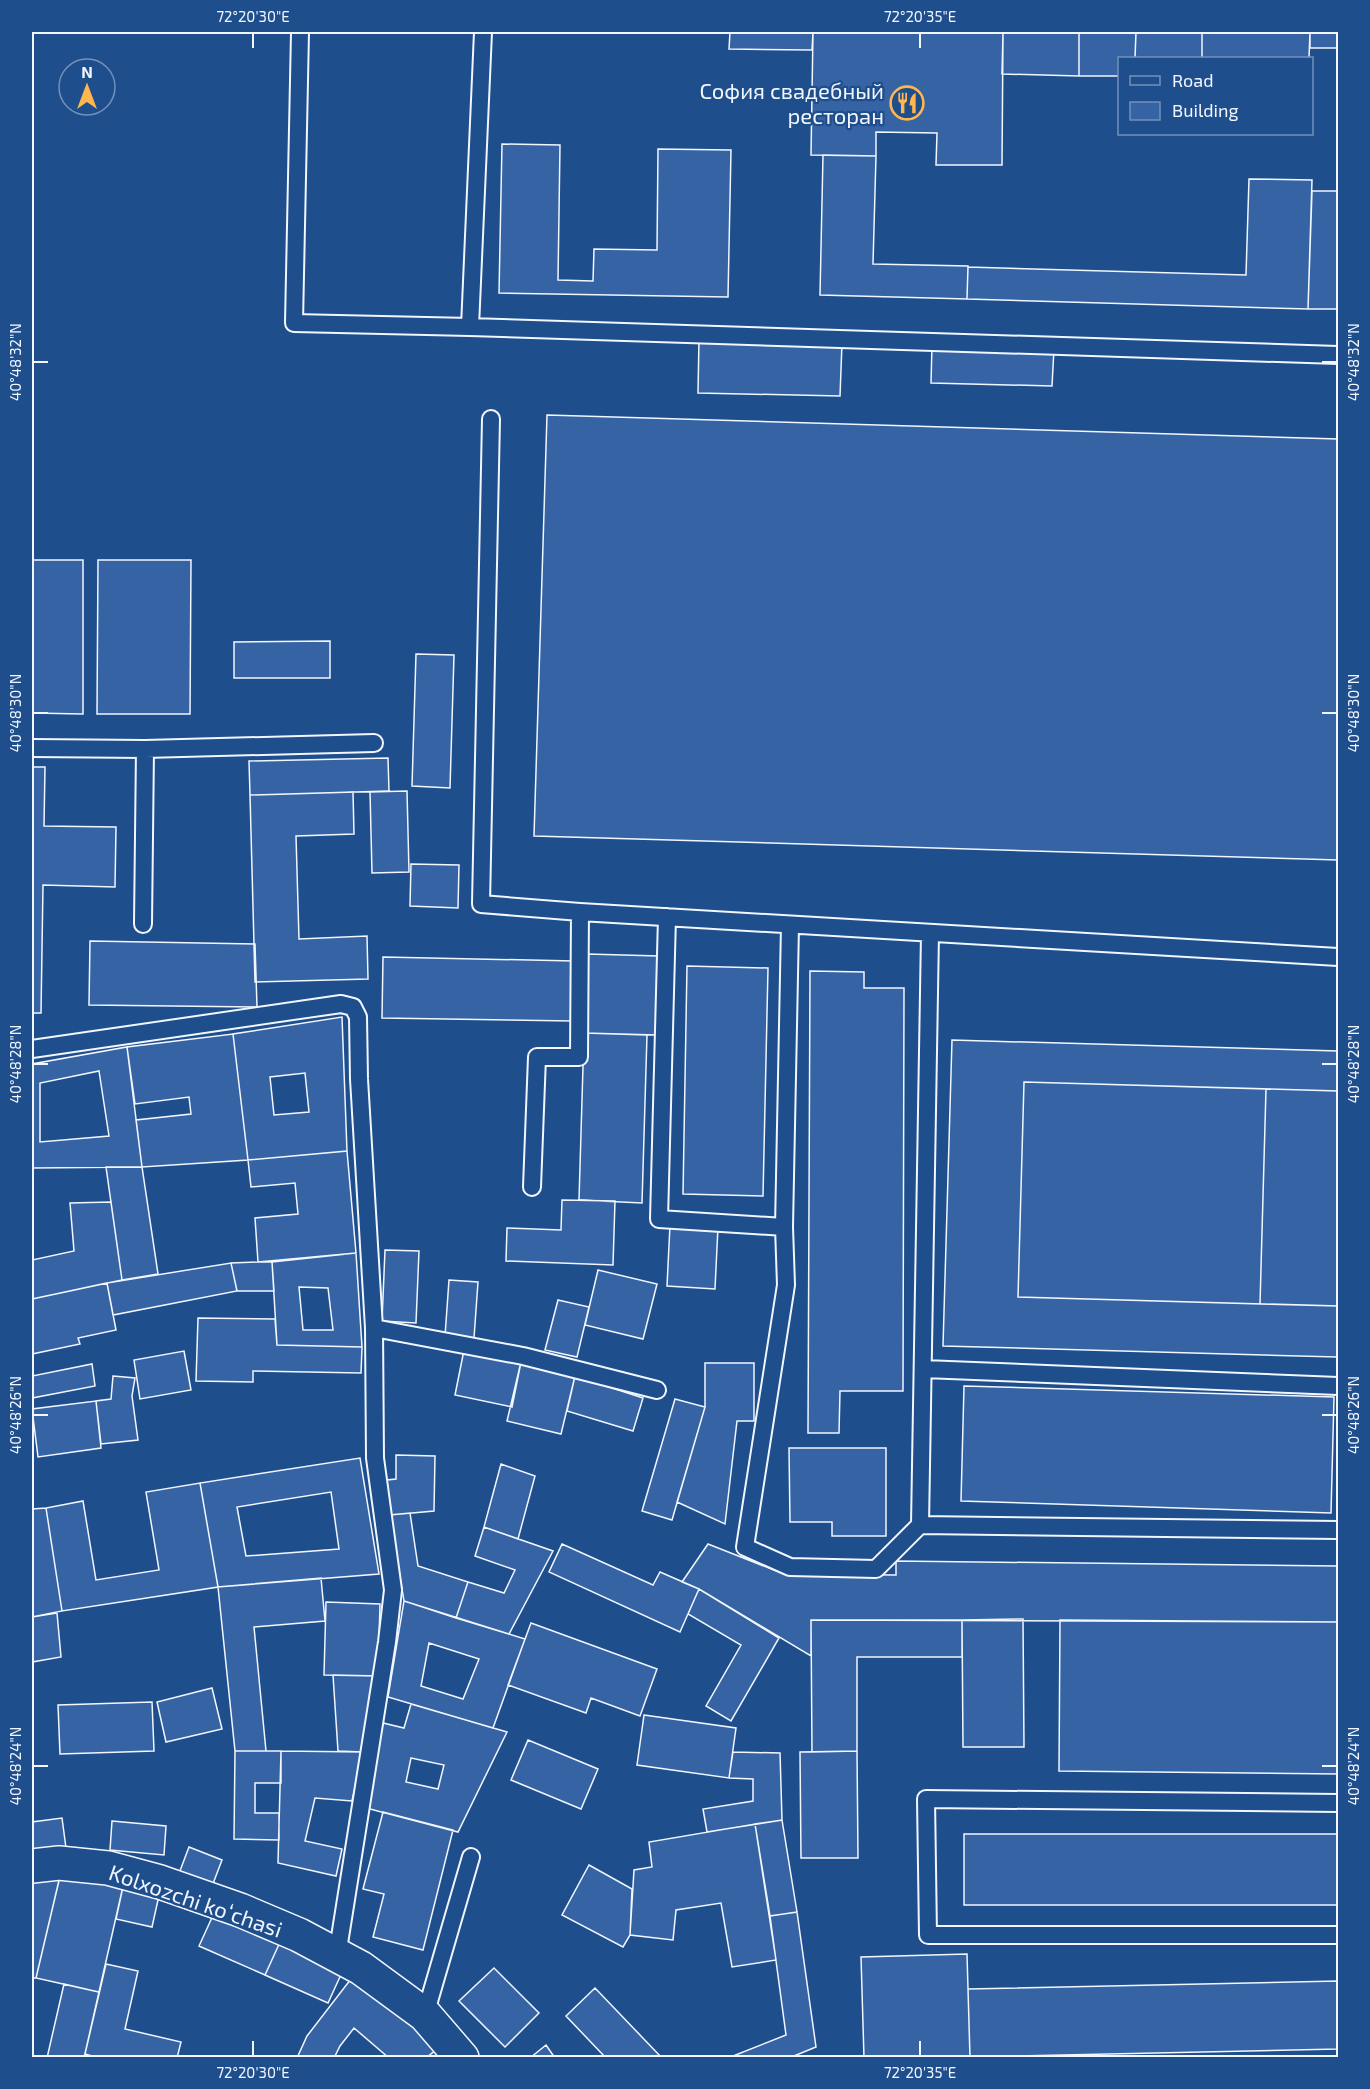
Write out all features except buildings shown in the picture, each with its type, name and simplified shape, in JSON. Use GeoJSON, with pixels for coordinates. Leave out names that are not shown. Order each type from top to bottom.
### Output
{"type":"FeatureCollection","features":[{"type":"Feature","properties":{"kind":"street","name":"Kolxozchi koʻchasi"},"geometry":{"type":"LineString","coordinates":[[32,1866],[59,1863],[108,1868],[160,1882],[240,1910],[299,1935],[361,1968],[425,2015],[462,2058]]}},
{"type":"Feature","properties":{"kind":"lane"},"geometry":{"type":"LineString","coordinates":[[300,32],[294,323],[1338,355]]}},
{"type":"Feature","properties":{"kind":"lane"},"geometry":{"type":"LineString","coordinates":[[470,327],[483,32]]}},
{"type":"Feature","properties":{"kind":"lane"},"geometry":{"type":"LineString","coordinates":[[491,419],[481,904],[790,925],[1338,957]]}},
{"type":"Feature","properties":{"kind":"lane"},"geometry":{"type":"LineString","coordinates":[[32,748],[145,749],[374,743]]}},
{"type":"Feature","properties":{"kind":"lane"},"geometry":{"type":"LineString","coordinates":[[143,924],[145,749]]}},
{"type":"Feature","properties":{"kind":"lane"},"geometry":{"type":"LineString","coordinates":[[532,1187],[537,1057],[579,1057],[580,912]]}},
{"type":"Feature","properties":{"kind":"lane"},"geometry":{"type":"LineString","coordinates":[[667,917],[659,1219],[784,1227]]}},
{"type":"Feature","properties":{"kind":"lane"},"geometry":{"type":"LineString","coordinates":[[790,925],[784,1227],[786,1285],[745,1547],[790,1567],[876,1569],[920,1525],[930,933]]}},
{"type":"Feature","properties":{"kind":"lane"},"geometry":{"type":"LineString","coordinates":[[32,1049],[341,1004],[353,1007],[358,1017],[359,1079],[374,1328],[375,1458],[393,1590],[387,1642],[337,1956]]}},
{"type":"Feature","properties":{"kind":"lane"},"geometry":{"type":"LineString","coordinates":[[374,1328],[523,1356],[657,1390]]}},
{"type":"Feature","properties":{"kind":"lane"},"geometry":{"type":"LineString","coordinates":[[924,1369],[1338,1386]]}},
{"type":"Feature","properties":{"kind":"lane"},"geometry":{"type":"LineString","coordinates":[[920,1525],[1338,1530]]}},
{"type":"Feature","properties":{"kind":"lane"},"geometry":{"type":"LineString","coordinates":[[1338,1803],[926,1799],[928,1935],[1338,1935]]}},
{"type":"Feature","properties":{"kind":"lane"},"geometry":{"type":"LineString","coordinates":[[425,2015],[471,1857]]}},
{"type":"Feature","properties":{"kind":"place","name":"София свадебный ресторан"},"geometry":{"type":"Point","coordinates":[907,103]}}]}
